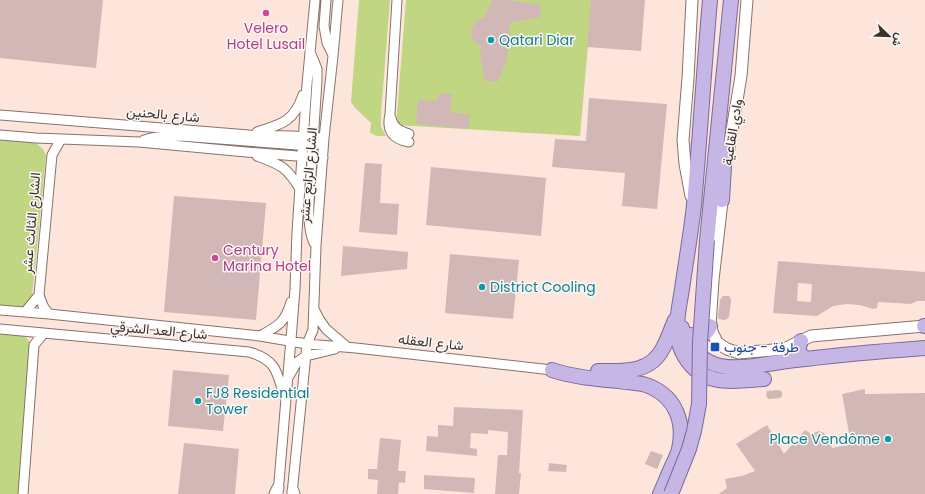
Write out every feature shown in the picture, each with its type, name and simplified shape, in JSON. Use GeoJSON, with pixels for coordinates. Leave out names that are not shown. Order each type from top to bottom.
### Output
{"type":"FeatureCollection","features":[{"type":"Feature","properties":{"kind":"main road"},"geometry":{"type":"LineString","coordinates":[[710,3],[694,206],[679,312],[678,334],[681,349],[688,362],[698,372],[711,379],[718,381],[764,379]]}},
{"type":"Feature","properties":{"kind":"main road","name":"وادي القاعية"},"geometry":{"type":"LineString","coordinates":[[671,494],[689,449],[699,404],[700,342],[707,240],[731,3]]}},
{"type":"Feature","properties":{"kind":"main road"},"geometry":{"type":"LineString","coordinates":[[722,200],[730,69],[727,46]]}},
{"type":"Feature","properties":{"kind":"main road"},"geometry":{"type":"LineString","coordinates":[[679,312],[689,334],[694,336],[704,335],[710,326]]}},
{"type":"Feature","properties":{"kind":"main road"},"geometry":{"type":"LineString","coordinates":[[679,312],[683,332],[694,350],[701,357],[711,363],[722,366],[747,367],[806,359],[925,348]]}},
{"type":"Feature","properties":{"kind":"main road"},"geometry":{"type":"LineString","coordinates":[[552,370],[626,371],[641,369],[654,361],[663,349],[679,312]]}},
{"type":"Feature","properties":{"kind":"main road"},"geometry":{"type":"LineString","coordinates":[[801,341],[798,351],[806,359]]}},
{"type":"Feature","properties":{"kind":"main road"},"geometry":{"type":"LineString","coordinates":[[552,370],[571,375],[636,383],[651,387],[664,395],[674,406],[680,420],[682,436],[679,451],[660,494]]}},
{"type":"Feature","properties":{"kind":"street","name":"الشارع الرابع عشر"},"geometry":{"type":"LineString","coordinates":[[277,492],[295,289],[302,156],[310,144],[304,136],[307,84],[315,0]]}},
{"type":"Feature","properties":{"kind":"street"},"geometry":{"type":"LineString","coordinates":[[326,0],[324,30],[327,43],[333,56]]}},
{"type":"Feature","properties":{"kind":"street"},"geometry":{"type":"LineString","coordinates":[[398,0],[390,114],[388,121],[392,134],[398,139],[409,138]]}},
{"type":"Feature","properties":{"kind":"street"},"geometry":{"type":"LineString","coordinates":[[692,0],[683,140],[685,164],[694,206]]}},
{"type":"Feature","properties":{"kind":"street","name":"وادي القاعية"},"geometry":{"type":"LineString","coordinates":[[710,326],[712,280],[728,153],[741,76],[747,0]]}},
{"type":"Feature","properties":{"kind":"street","name":"الشارع الرابع عشر"},"geometry":{"type":"LineString","coordinates":[[293,493],[307,344],[313,330],[316,246],[324,138],[339,3]]}},
{"type":"Feature","properties":{"kind":"street"},"geometry":{"type":"LineString","coordinates":[[310,50],[317,69],[318,81],[310,144],[312,156],[309,219],[311,233],[316,246]]}},
{"type":"Feature","properties":{"kind":"street"},"geometry":{"type":"LineString","coordinates":[[248,135],[276,126],[290,119],[300,105],[307,84]]}},
{"type":"Feature","properties":{"kind":"street","name":"شارع بالحنين"},"geometry":{"type":"LineString","coordinates":[[0,115],[248,135],[304,136]]}},
{"type":"Feature","properties":{"kind":"street"},"geometry":{"type":"LineString","coordinates":[[0,135],[139,142],[323,158]]}},
{"type":"Feature","properties":{"kind":"street"},"geometry":{"type":"LineString","coordinates":[[139,142],[153,137],[168,136],[310,144],[319,143],[324,138]]}},
{"type":"Feature","properties":{"kind":"street","name":"الشارع الثالث عشر"},"geometry":{"type":"LineString","coordinates":[[36,138],[52,155]]}},
{"type":"Feature","properties":{"kind":"street","name":"الشارع الثالث عشر"},"geometry":{"type":"LineString","coordinates":[[49,314],[42,306],[39,295],[52,155],[61,139]]}},
{"type":"Feature","properties":{"kind":"street"},"geometry":{"type":"LineString","coordinates":[[310,144],[323,158]]}},
{"type":"Feature","properties":{"kind":"street"},"geometry":{"type":"LineString","coordinates":[[246,152],[280,165],[292,176],[300,189]]}},
{"type":"Feature","properties":{"kind":"street"},"geometry":{"type":"LineString","coordinates":[[260,336],[278,326],[282,322],[290,306],[295,289]]}},
{"type":"Feature","properties":{"kind":"street","name":"الشارع الثالث عشر"},"geometry":{"type":"LineString","coordinates":[[25,312],[39,295]]}},
{"type":"Feature","properties":{"kind":"street"},"geometry":{"type":"LineString","coordinates":[[314,309],[326,329],[347,347]]}},
{"type":"Feature","properties":{"kind":"street","name":"شارع العد الشرقي"},"geometry":{"type":"LineString","coordinates":[[0,310],[260,336],[307,344]]}},
{"type":"Feature","properties":{"kind":"street"},"geometry":{"type":"LineString","coordinates":[[710,326],[717,342],[727,349],[739,353],[784,349],[811,336],[925,326]]}},
{"type":"Feature","properties":{"kind":"street","name":"شارع العد الشرقي"},"geometry":{"type":"LineString","coordinates":[[0,329],[249,352],[260,355],[272,363],[276,370],[286,401]]}},
{"type":"Feature","properties":{"kind":"street"},"geometry":{"type":"LineString","coordinates":[[24,331],[34,344]]}},
{"type":"Feature","properties":{"kind":"street"},"geometry":{"type":"LineString","coordinates":[[23,494],[34,344],[44,333]]}},
{"type":"Feature","properties":{"kind":"street"},"geometry":{"type":"LineString","coordinates":[[280,340],[297,362],[302,397]]}},
{"type":"Feature","properties":{"kind":"street","name":"شارع العقله"},"geometry":{"type":"LineString","coordinates":[[307,344],[347,347],[552,370]]}},
{"type":"Feature","properties":{"kind":"street"},"geometry":{"type":"LineString","coordinates":[[288,377],[297,362],[306,356],[347,347]]}},
{"type":"Feature","properties":{"kind":"green space"},"geometry":{"type":"Polygon","coordinates":[[[359,0],[390,0],[381,114],[381,127],[386,136],[377,136],[370,133],[371,123],[355,108],[351,102],[359,0]]]}},
{"type":"Feature","properties":{"kind":"green space"},"geometry":{"type":"Polygon","coordinates":[[[406,0],[592,0],[580,136],[396,125],[406,0]]]}},
{"type":"Feature","properties":{"kind":"green space"},"geometry":{"type":"Polygon","coordinates":[[[0,138],[31,139],[43,149],[46,155],[32,297],[26,305],[18,308],[0,308],[0,138]]]}},
{"type":"Feature","properties":{"kind":"green space"},"geometry":{"type":"Polygon","coordinates":[[[0,331],[23,334],[29,341],[30,354],[18,494],[0,494],[0,331]]]}},
{"type":"Feature","properties":{"kind":"building"},"geometry":{"type":"Polygon","coordinates":[[[0,0],[103,0],[96,68],[0,58],[0,0]]]}},
{"type":"Feature","properties":{"kind":"building","name":"Qatari Diar"},"geometry":{"type":"Polygon","coordinates":[[[492,0],[509,0],[541,5],[540,17],[510,23],[509,45],[505,64],[498,82],[485,81],[480,56],[481,46],[474,42],[471,32],[473,26],[479,19],[484,18],[492,0]]]}},
{"type":"Feature","properties":{"kind":"building"},"geometry":{"type":"Polygon","coordinates":[[[591,0],[645,0],[641,51],[587,47],[591,0]]]}},
{"type":"Feature","properties":{"kind":"building"},"geometry":{"type":"Polygon","coordinates":[[[439,94],[452,94],[450,112],[470,115],[468,129],[416,124],[418,100],[436,101],[439,94]]]}},
{"type":"Feature","properties":{"kind":"building"},"geometry":{"type":"Polygon","coordinates":[[[589,98],[667,104],[657,209],[622,206],[625,173],[552,167],[555,139],[586,141],[589,98]]]}},
{"type":"Feature","properties":{"kind":"building"},"geometry":{"type":"Polygon","coordinates":[[[365,163],[382,164],[380,203],[399,204],[397,235],[359,232],[365,163]]]}},
{"type":"Feature","properties":{"kind":"building"},"geometry":{"type":"Polygon","coordinates":[[[431,167],[546,178],[541,236],[426,225],[431,167]]]}},
{"type":"Feature","properties":{"kind":"building","name":"Century Marina Hotel"},"geometry":{"type":"Polygon","coordinates":[[[174,196],[266,203],[256,320],[164,312],[174,196]]]}},
{"type":"Feature","properties":{"kind":"building"},"geometry":{"type":"Polygon","coordinates":[[[343,246],[408,252],[407,269],[341,276],[343,246]]]}},
{"type":"Feature","properties":{"kind":"building","name":"District Cooling"},"geometry":{"type":"Polygon","coordinates":[[[450,254],[519,260],[513,319],[445,313],[450,254]]]}},
{"type":"Feature","properties":{"kind":"building"},"geometry":{"type":"Polygon","coordinates":[[[778,261],[925,272],[925,301],[917,301],[911,304],[878,302],[877,308],[873,309],[860,305],[847,304],[833,306],[817,316],[773,313],[778,261]],[[798,283],[797,301],[811,302],[812,284],[798,283]]]}},
{"type":"Feature","properties":{"kind":"building"},"geometry":{"type":"Polygon","coordinates":[[[723,296],[729,296],[731,299],[729,317],[724,320],[719,319],[718,317],[720,300],[723,296]]]}},
{"type":"Feature","properties":{"kind":"building","name":"FJ8 Residential Tower"},"geometry":{"type":"Polygon","coordinates":[[[173,370],[229,375],[223,431],[168,426],[173,370]]]}},
{"type":"Feature","properties":{"kind":"building","name":"Place Vendôme"},"geometry":{"type":"Polygon","coordinates":[[[865,389],[865,394],[925,393],[925,494],[719,494],[727,488],[725,479],[742,476],[755,471],[736,444],[767,425],[784,454],[805,430],[811,434],[819,431],[824,433],[828,437],[832,448],[851,444],[842,394],[865,389]]]}},
{"type":"Feature","properties":{"kind":"building"},"geometry":{"type":"Polygon","coordinates":[[[779,390],[782,392],[782,396],[780,398],[768,399],[766,395],[767,391],[779,390]]]}},
{"type":"Feature","properties":{"kind":"building"},"geometry":{"type":"Polygon","coordinates":[[[454,407],[523,410],[519,494],[495,494],[498,455],[507,455],[508,432],[488,430],[488,434],[471,433],[470,448],[477,449],[477,456],[426,451],[427,436],[438,437],[438,425],[453,426],[454,407]]]}},
{"type":"Feature","properties":{"kind":"building"},"geometry":{"type":"Polygon","coordinates":[[[380,438],[401,440],[398,471],[406,471],[405,483],[399,482],[398,494],[377,494],[378,480],[368,479],[368,469],[377,469],[380,438]]]}},
{"type":"Feature","properties":{"kind":"building"},"geometry":{"type":"Polygon","coordinates":[[[184,443],[239,449],[235,494],[178,494],[184,443]]]}},
{"type":"Feature","properties":{"kind":"building"},"geometry":{"type":"Polygon","coordinates":[[[651,451],[663,455],[657,469],[645,464],[651,451]]]}},
{"type":"Feature","properties":{"kind":"building"},"geometry":{"type":"Polygon","coordinates":[[[549,463],[567,465],[566,472],[548,471],[549,463]]]}},
{"type":"Feature","properties":{"kind":"building"},"geometry":{"type":"Polygon","coordinates":[[[424,475],[475,478],[474,493],[424,489],[424,475]]]}},
{"type":"Feature","properties":{"kind":"place","name":"Velero Hotel Lusail"},"geometry":{"type":"Point","coordinates":[266,13]}},
{"type":"Feature","properties":{"kind":"place","name":"Qatari Diar"},"geometry":{"type":"Point","coordinates":[491,40]}},
{"type":"Feature","properties":{"kind":"place","name":"Century Marina Hotel"},"geometry":{"type":"Point","coordinates":[215,258]}},
{"type":"Feature","properties":{"kind":"place","name":"District Cooling"},"geometry":{"type":"Point","coordinates":[482,287]}},
{"type":"Feature","properties":{"kind":"place","name":"طرفة - جنوب"},"geometry":{"type":"Point","coordinates":[715,347]}},
{"type":"Feature","properties":{"kind":"place","name":"FJ8 Residential Tower"},"geometry":{"type":"Point","coordinates":[198,401]}},
{"type":"Feature","properties":{"kind":"place","name":"Place Vendôme"},"geometry":{"type":"Point","coordinates":[888,439]}}]}
